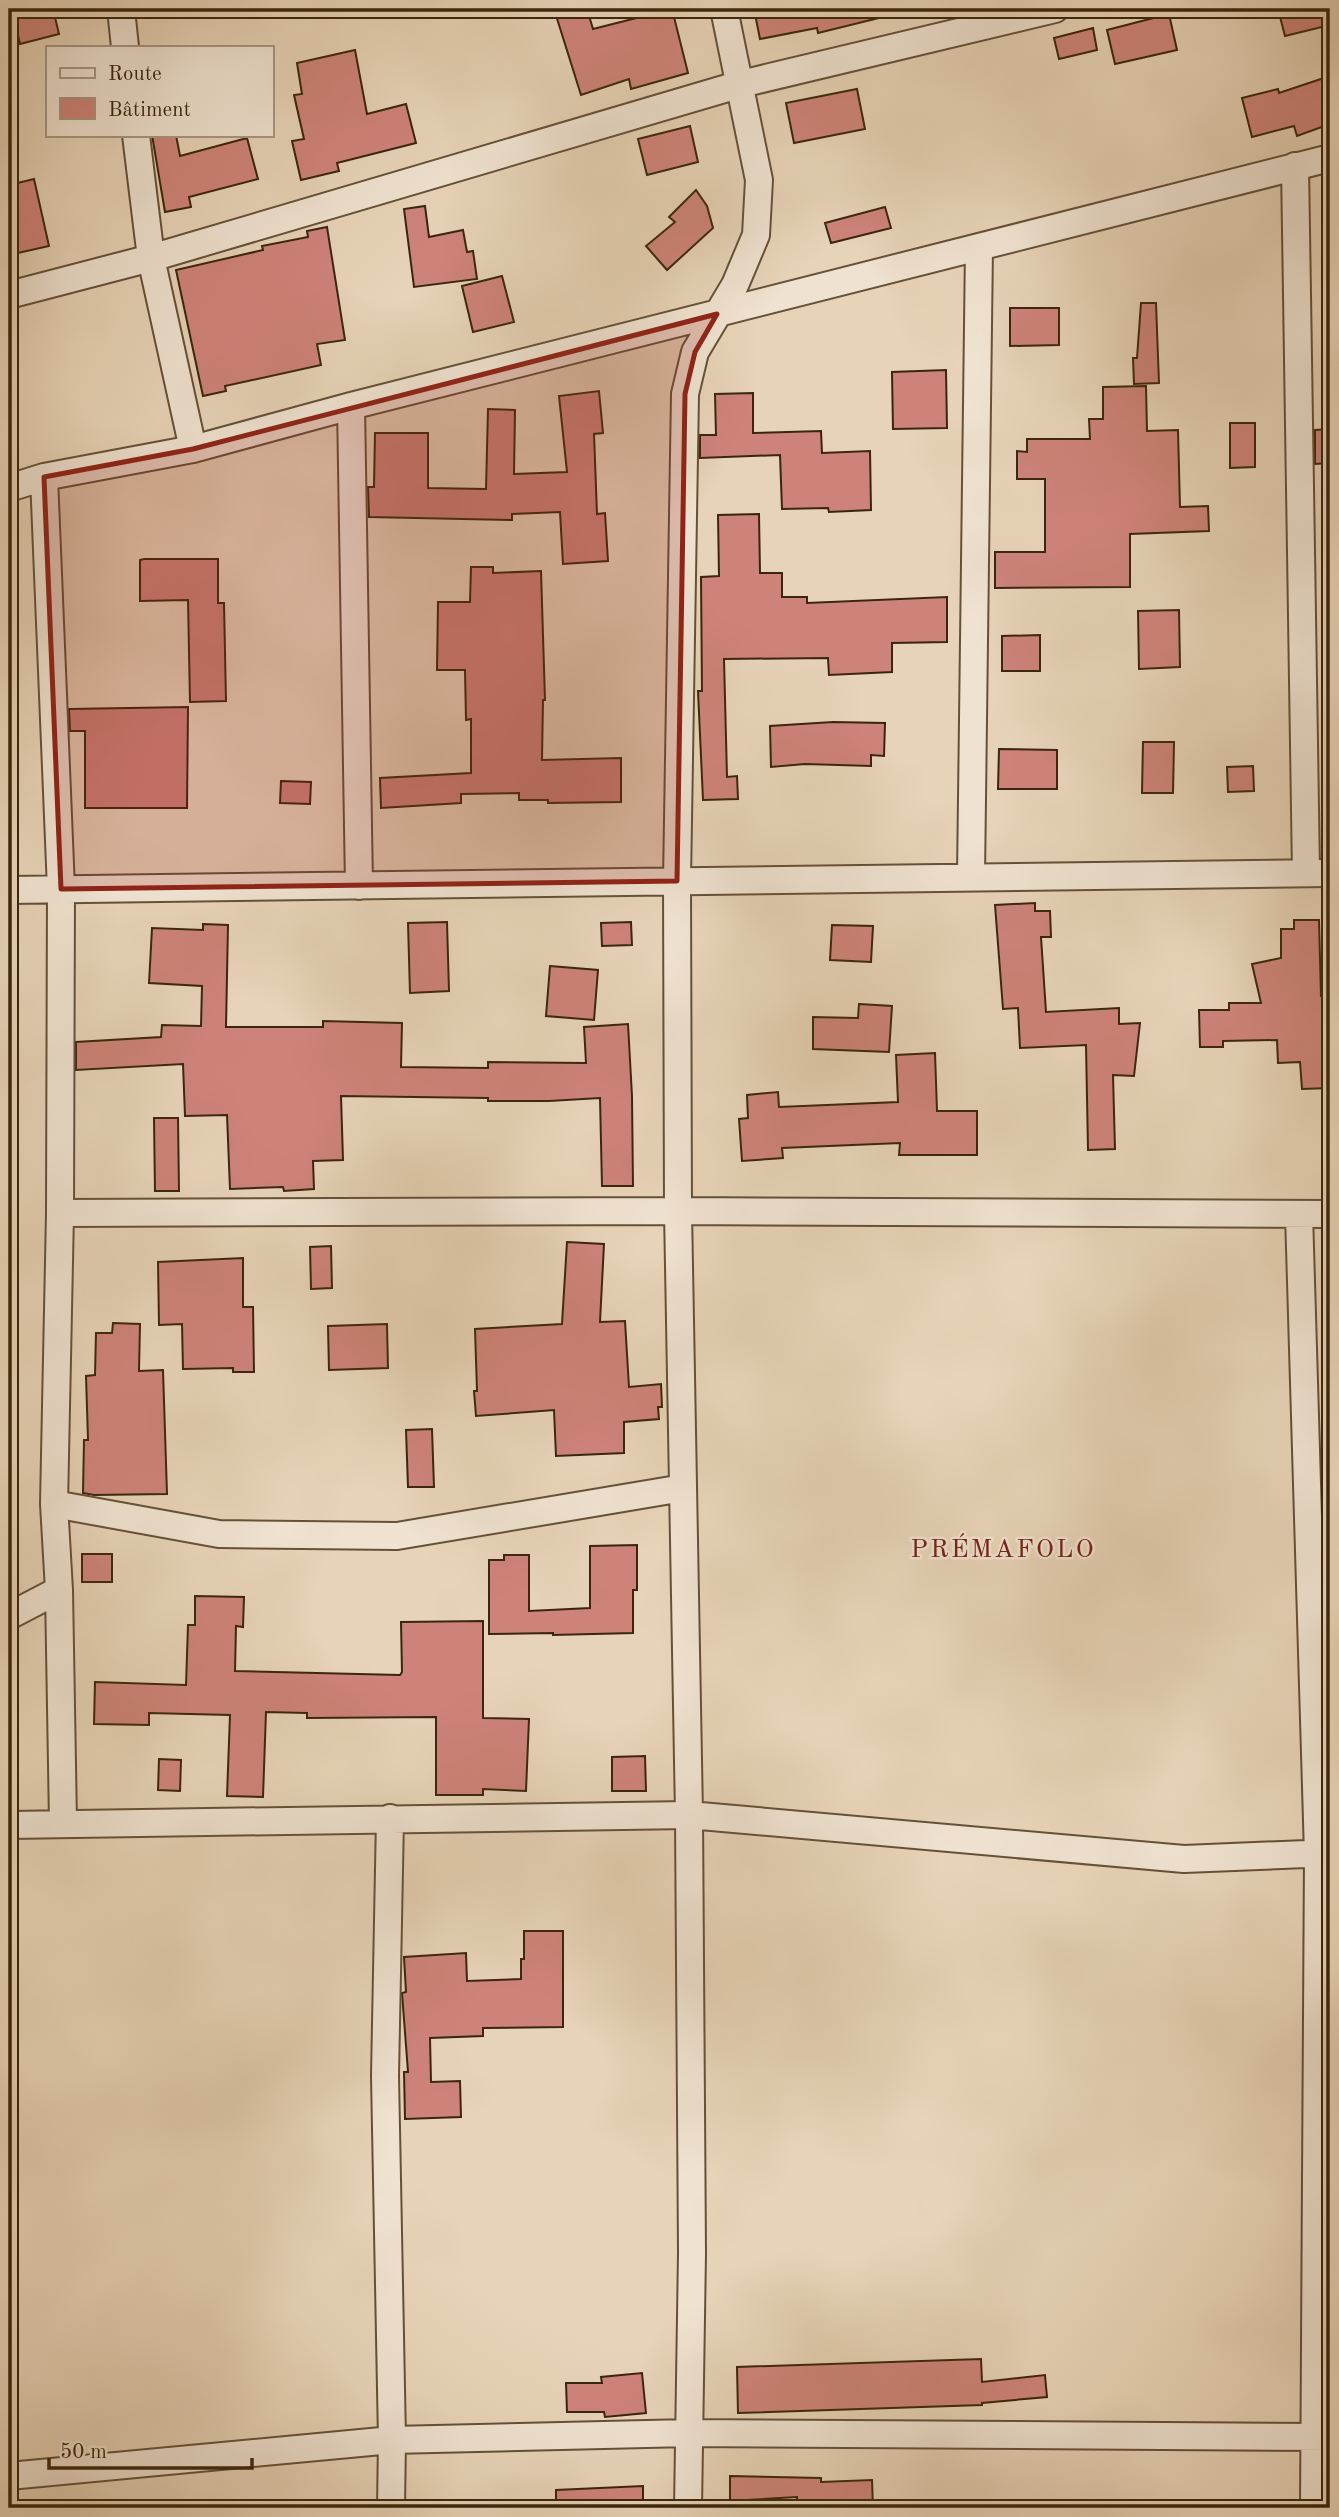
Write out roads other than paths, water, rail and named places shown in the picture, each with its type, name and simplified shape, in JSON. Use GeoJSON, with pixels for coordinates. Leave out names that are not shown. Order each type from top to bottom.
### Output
{"type":"FeatureCollection","features":[{"type":"Feature","properties":{"kind":"street"},"geometry":{"type":"LineString","coordinates":[[121,9],[125,46]]}},
{"type":"Feature","properties":{"kind":"street"},"geometry":{"type":"LineString","coordinates":[[688,2508],[692,2253],[689,1815],[678,1211],[677,881],[685,394],[695,352],[735,285],[757,235],[759,180],[724,9]]}},
{"type":"Feature","properties":{"kind":"street"},"geometry":{"type":"LineString","coordinates":[[9,295],[151,258],[741,84],[1055,9]]}},
{"type":"Feature","properties":{"kind":"street"},"geometry":{"type":"LineString","coordinates":[[136,136],[151,258],[192,449]]}},
{"type":"Feature","properties":{"kind":"street"},"geometry":{"type":"LineString","coordinates":[[9,488],[44,477],[192,449],[351,406],[1330,158]]}},
{"type":"Feature","properties":{"kind":"street"},"geometry":{"type":"LineString","coordinates":[[9,890],[1318,873],[1295,166]]}},
{"type":"Feature","properties":{"kind":"street"},"geometry":{"type":"LineString","coordinates":[[971,877],[979,247]]}},
{"type":"Feature","properties":{"kind":"street"},"geometry":{"type":"LineString","coordinates":[[351,406],[359,886]]}},
{"type":"Feature","properties":{"kind":"street"},"geometry":{"type":"LineString","coordinates":[[44,477],[61,890],[60,1213],[54,1504],[59,1590],[63,1824]]}},
{"type":"Feature","properties":{"kind":"street"},"geometry":{"type":"LineString","coordinates":[[60,1213],[678,1211],[1330,1214]]}},
{"type":"Feature","properties":{"kind":"street"},"geometry":{"type":"LineString","coordinates":[[1300,1214],[1324,1853],[1322,2437],[1314,2508]]}},
{"type":"Feature","properties":{"kind":"street"},"geometry":{"type":"LineString","coordinates":[[54,1504],[219,1534],[397,1536],[683,1488]]}},
{"type":"Feature","properties":{"kind":"street"},"geometry":{"type":"LineString","coordinates":[[9,1616],[59,1590]]}},
{"type":"Feature","properties":{"kind":"street"},"geometry":{"type":"LineString","coordinates":[[9,1825],[689,1815],[1184,1859],[1324,1853]]}},
{"type":"Feature","properties":{"kind":"street"},"geometry":{"type":"LineString","coordinates":[[390,1818],[385,2076],[393,2440],[391,2508]]}},
{"type":"Feature","properties":{"kind":"street"},"geometry":{"type":"LineString","coordinates":[[9,2476],[393,2440],[689,2432],[1322,2437]]}},
{"type":"Feature","properties":{"kind":"district","name":"PRÉMAFOLO"},"geometry":{"type":"Point","coordinates":[1003,1550]}}]}
